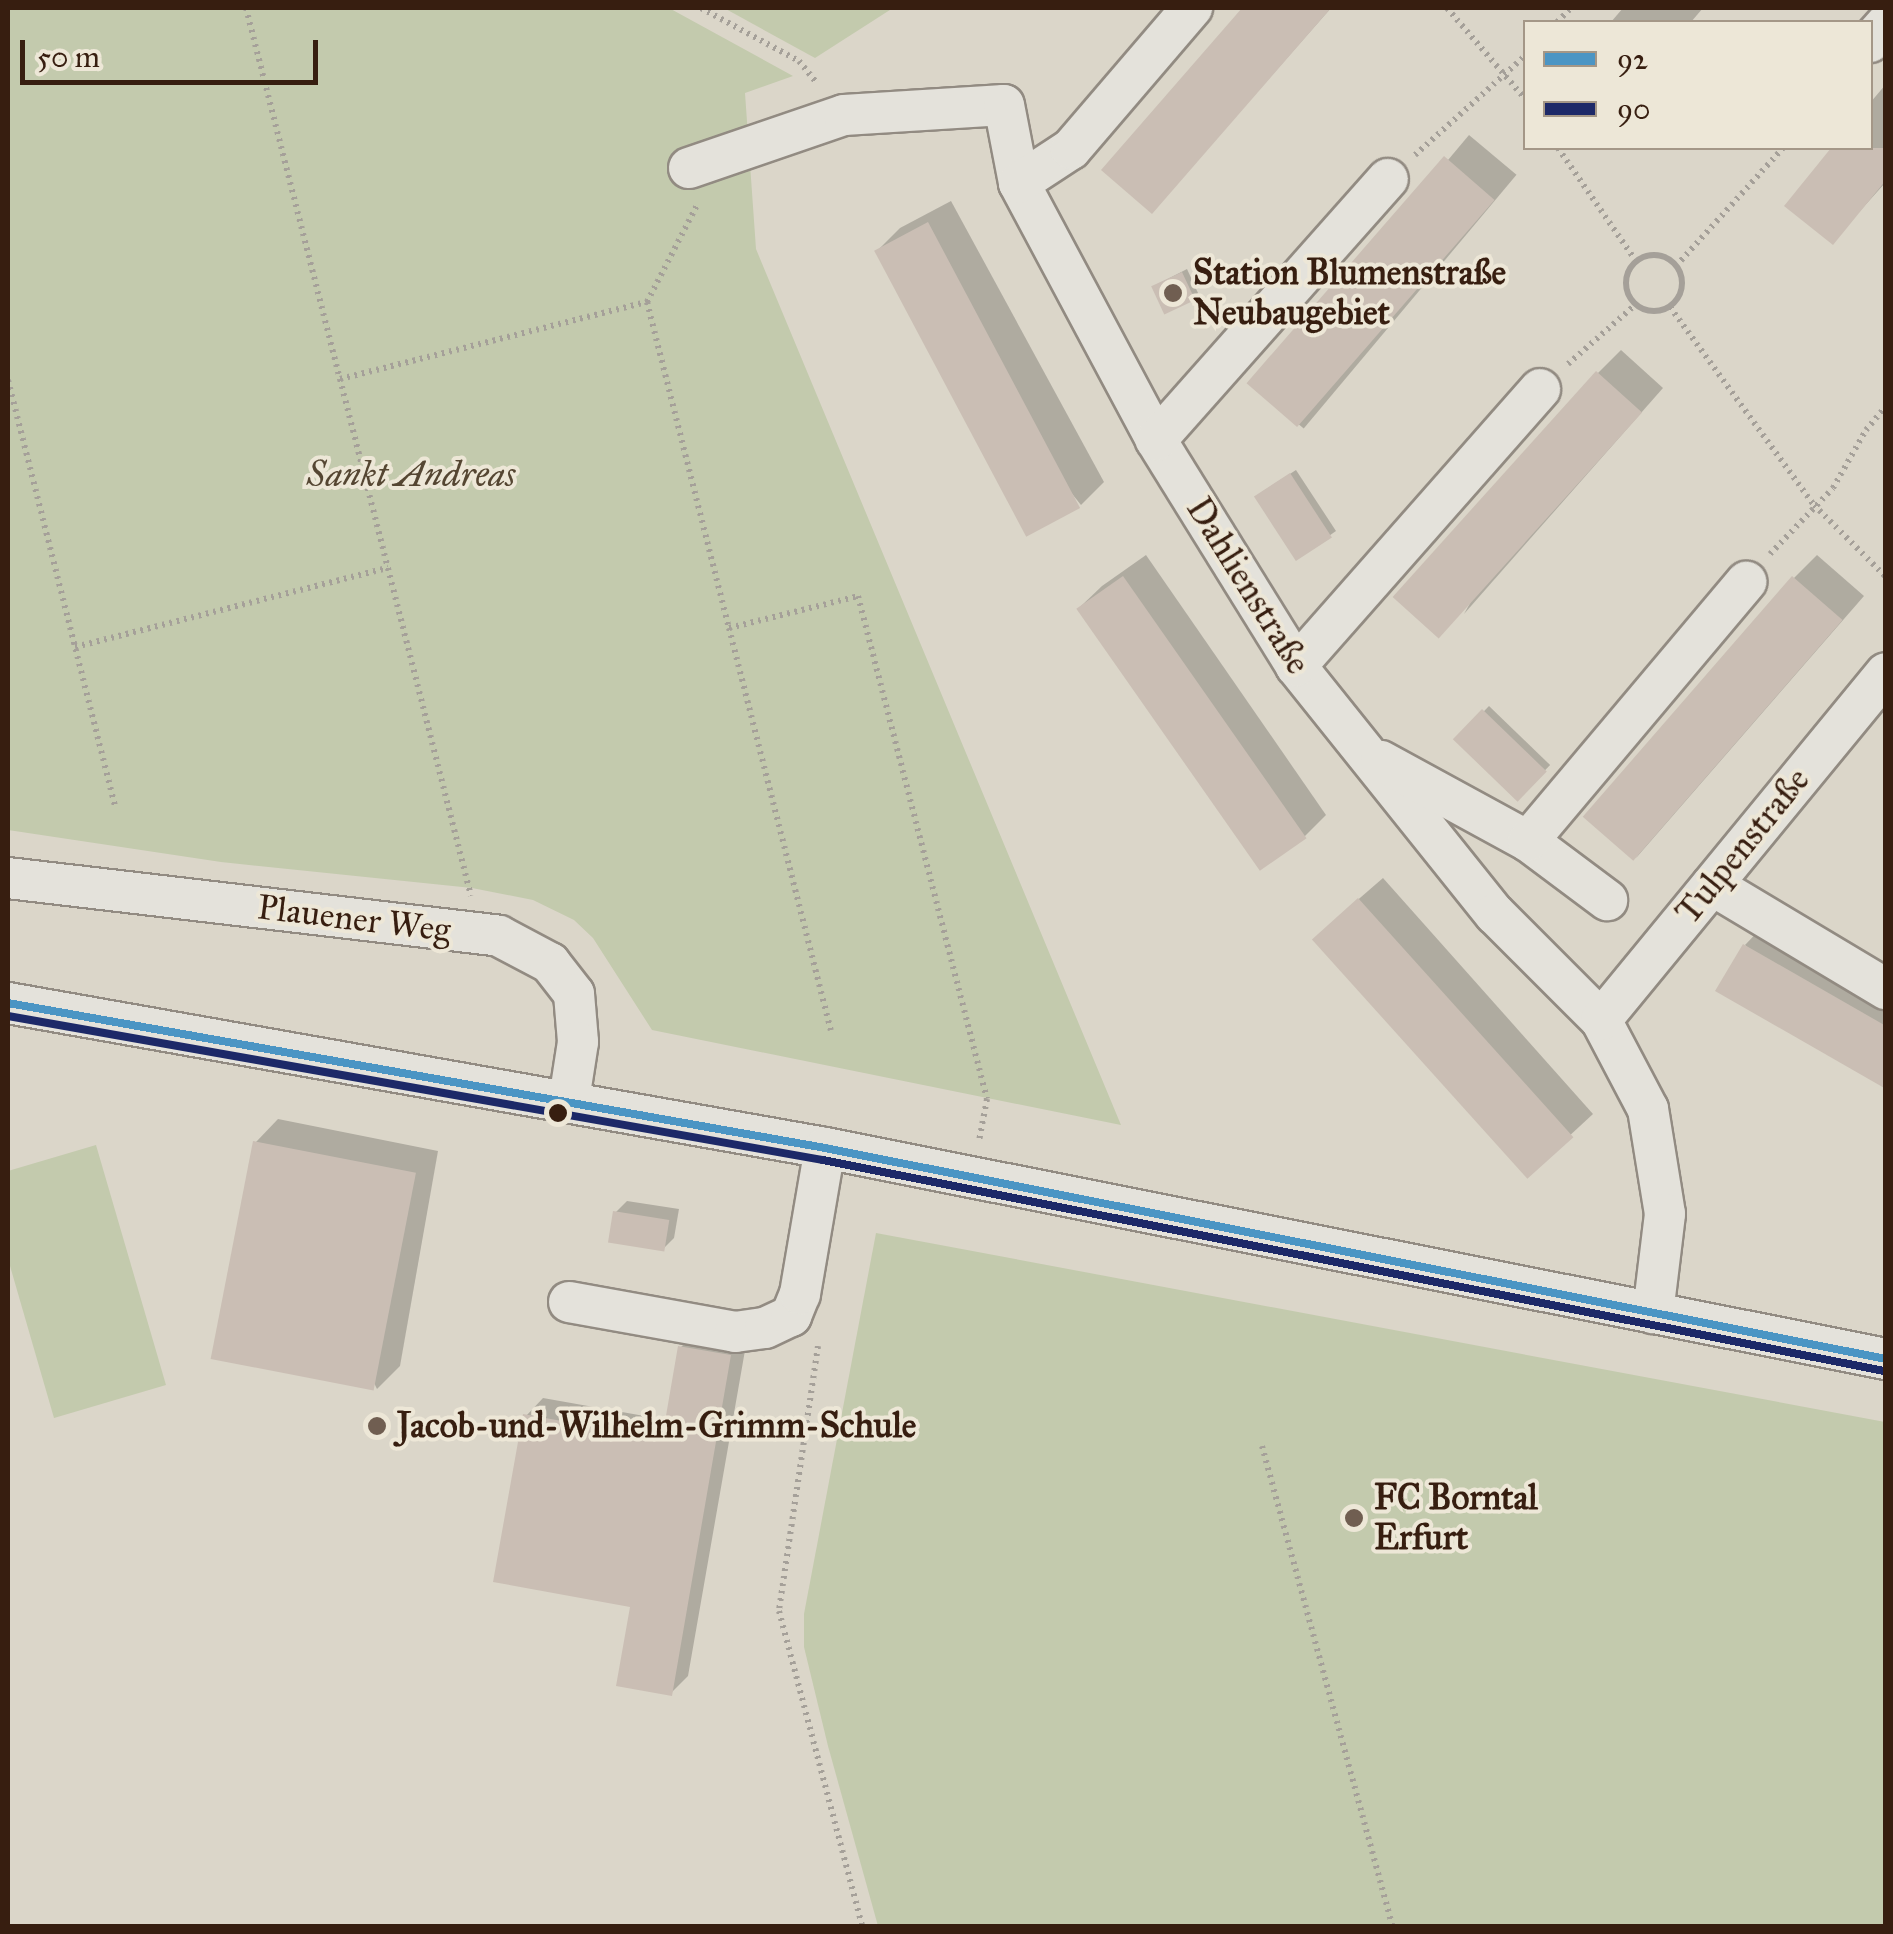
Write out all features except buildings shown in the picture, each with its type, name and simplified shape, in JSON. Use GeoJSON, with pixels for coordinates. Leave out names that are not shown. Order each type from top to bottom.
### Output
{"type":"FeatureCollection","features":[{"type":"Feature","properties":{"kind":"street"},"geometry":{"type":"LineString","coordinates":[[1019,183],[1071,149],[1192,8]]}},
{"type":"Feature","properties":{"kind":"street","name":"Dahlienstraße"},"geometry":{"type":"LineString","coordinates":[[688,168],[844,115],[1004,105],[1019,183],[1156,440],[1296,666],[1495,914],[1601,1020],[1648,1110],[1665,1214],[1654,1313]]}},
{"type":"Feature","properties":{"kind":"street"},"geometry":{"type":"LineString","coordinates":[[1156,440],[1388,179]]}},
{"type":"Feature","properties":{"kind":"street"},"geometry":{"type":"LineString","coordinates":[[1296,666],[1540,388]]}},
{"type":"Feature","properties":{"kind":"street"},"geometry":{"type":"LineString","coordinates":[[1528,841],[1746,582]]}},
{"type":"Feature","properties":{"kind":"street","name":"Tulpenstraße"},"geometry":{"type":"LineString","coordinates":[[1601,1020],[1886,673]]}},
{"type":"Feature","properties":{"kind":"street"},"geometry":{"type":"LineString","coordinates":[[1364,752],[1528,841],[1607,900]]}},
{"type":"Feature","properties":{"kind":"street","name":"Plauener Weg"},"geometry":{"type":"LineString","coordinates":[[8,878],[499,936],[550,963],[574,994],[578,1042],[569,1100]]}},
{"type":"Feature","properties":{"kind":"street"},"geometry":{"type":"LineString","coordinates":[[1712,884],[1886,989]]}},
{"type":"Feature","properties":{"kind":"street"},"geometry":{"type":"LineString","coordinates":[[8,1003],[825,1148],[1886,1359]]}},
{"type":"Feature","properties":{"kind":"street"},"geometry":{"type":"LineString","coordinates":[[569,1302],[735,1332],[765,1328],[791,1316],[800,1294],[825,1148]]}},
{"type":"Feature","properties":{"kind":"path"},"geometry":{"type":"LineString","coordinates":[[246,8],[472,888],[468,933]]}},
{"type":"Feature","properties":{"kind":"path"},"geometry":{"type":"LineString","coordinates":[[701,8],[799,61],[844,115]]}},
{"type":"Feature","properties":{"kind":"path"},"geometry":{"type":"LineString","coordinates":[[1448,8],[1523,96]]}},
{"type":"Feature","properties":{"kind":"path"},"geometry":{"type":"LineString","coordinates":[[1388,179],[1523,58]]}},
{"type":"Feature","properties":{"kind":"path"},"geometry":{"type":"LineString","coordinates":[[747,150],[706,188],[647,302],[831,1030]]}},
{"type":"Feature","properties":{"kind":"path"},"geometry":{"type":"LineString","coordinates":[[1559,150],[1636,261]]}},
{"type":"Feature","properties":{"kind":"path"},"geometry":{"type":"LineString","coordinates":[[1676,266],[1780,150]]}},
{"type":"Feature","properties":{"kind":"path"},"geometry":{"type":"LineString","coordinates":[[1662,256],[1676,266],[1681,292],[1670,307],[1652,312],[1634,305],[1625,282],[1636,261],[1662,256]]}},
{"type":"Feature","properties":{"kind":"path"},"geometry":{"type":"LineString","coordinates":[[340,378],[647,302]]}},
{"type":"Feature","properties":{"kind":"path"},"geometry":{"type":"LineString","coordinates":[[1540,388],[1634,305]]}},
{"type":"Feature","properties":{"kind":"path"},"geometry":{"type":"LineString","coordinates":[[1670,307],[1814,505],[1886,577]]}},
{"type":"Feature","properties":{"kind":"path"},"geometry":{"type":"LineString","coordinates":[[8,380],[115,806]]}},
{"type":"Feature","properties":{"kind":"path"},"geometry":{"type":"LineString","coordinates":[[1746,582],[1833,488],[1866,430],[1886,406]]}},
{"type":"Feature","properties":{"kind":"path"},"geometry":{"type":"LineString","coordinates":[[75,646],[388,568]]}},
{"type":"Feature","properties":{"kind":"path"},"geometry":{"type":"LineString","coordinates":[[729,628],[858,596],[988,1100],[972,1177]]}},
{"type":"Feature","properties":{"kind":"path"},"geometry":{"type":"LineString","coordinates":[[819,1342],[779,1611],[862,1926]]}},
{"type":"Feature","properties":{"kind":"path"},"geometry":{"type":"LineString","coordinates":[[1262,1446],[1392,1926]]}},
{"type":"Feature","properties":{"kind":"green space","name":"Sankt Andreas"},"geometry":{"type":"Polygon","coordinates":[[[8,8],[669,8],[793,76],[745,93],[756,249],[1121,1125],[652,1030],[593,938],[574,920],[533,900],[472,888],[221,862],[8,830],[8,8]]]}},
{"type":"Feature","properties":{"kind":"green space"},"geometry":{"type":"Polygon","coordinates":[[[724,8],[893,8],[815,58],[724,8]]]}},
{"type":"Feature","properties":{"kind":"green space"},"geometry":{"type":"Polygon","coordinates":[[[96,1145],[166,1385],[54,1418],[8,1259],[8,1171],[96,1145]]]}},
{"type":"Feature","properties":{"kind":"green space","name":"FC Borntal Erfurt"},"geometry":{"type":"Polygon","coordinates":[[[876,1233],[1885,1422],[1885,1926],[878,1926],[804,1647],[804,1614],[876,1233]]]}},
{"type":"Feature","properties":{"kind":"transit line","name":"92"},"geometry":{"type":"LineString","coordinates":[[8,1003],[825,1148],[1886,1359]]}},
{"type":"Feature","properties":{"kind":"transit line","name":"90"},"geometry":{"type":"LineString","coordinates":[[8,1016],[823,1160],[1884,1371]]}},
{"type":"Feature","properties":{"kind":"place","name":"Station Blumenstraße Neubaugebiet"},"geometry":{"type":"Point","coordinates":[1173,293]}},
{"type":"Feature","properties":{"kind":"place","name":"Jacob-und-Wilhelm-Grimm-Schule"},"geometry":{"type":"Point","coordinates":[377,1426]}},
{"type":"Feature","properties":{"kind":"place","name":"FC Borntal Erfurt"},"geometry":{"type":"Point","coordinates":[1354,1518]}}]}
